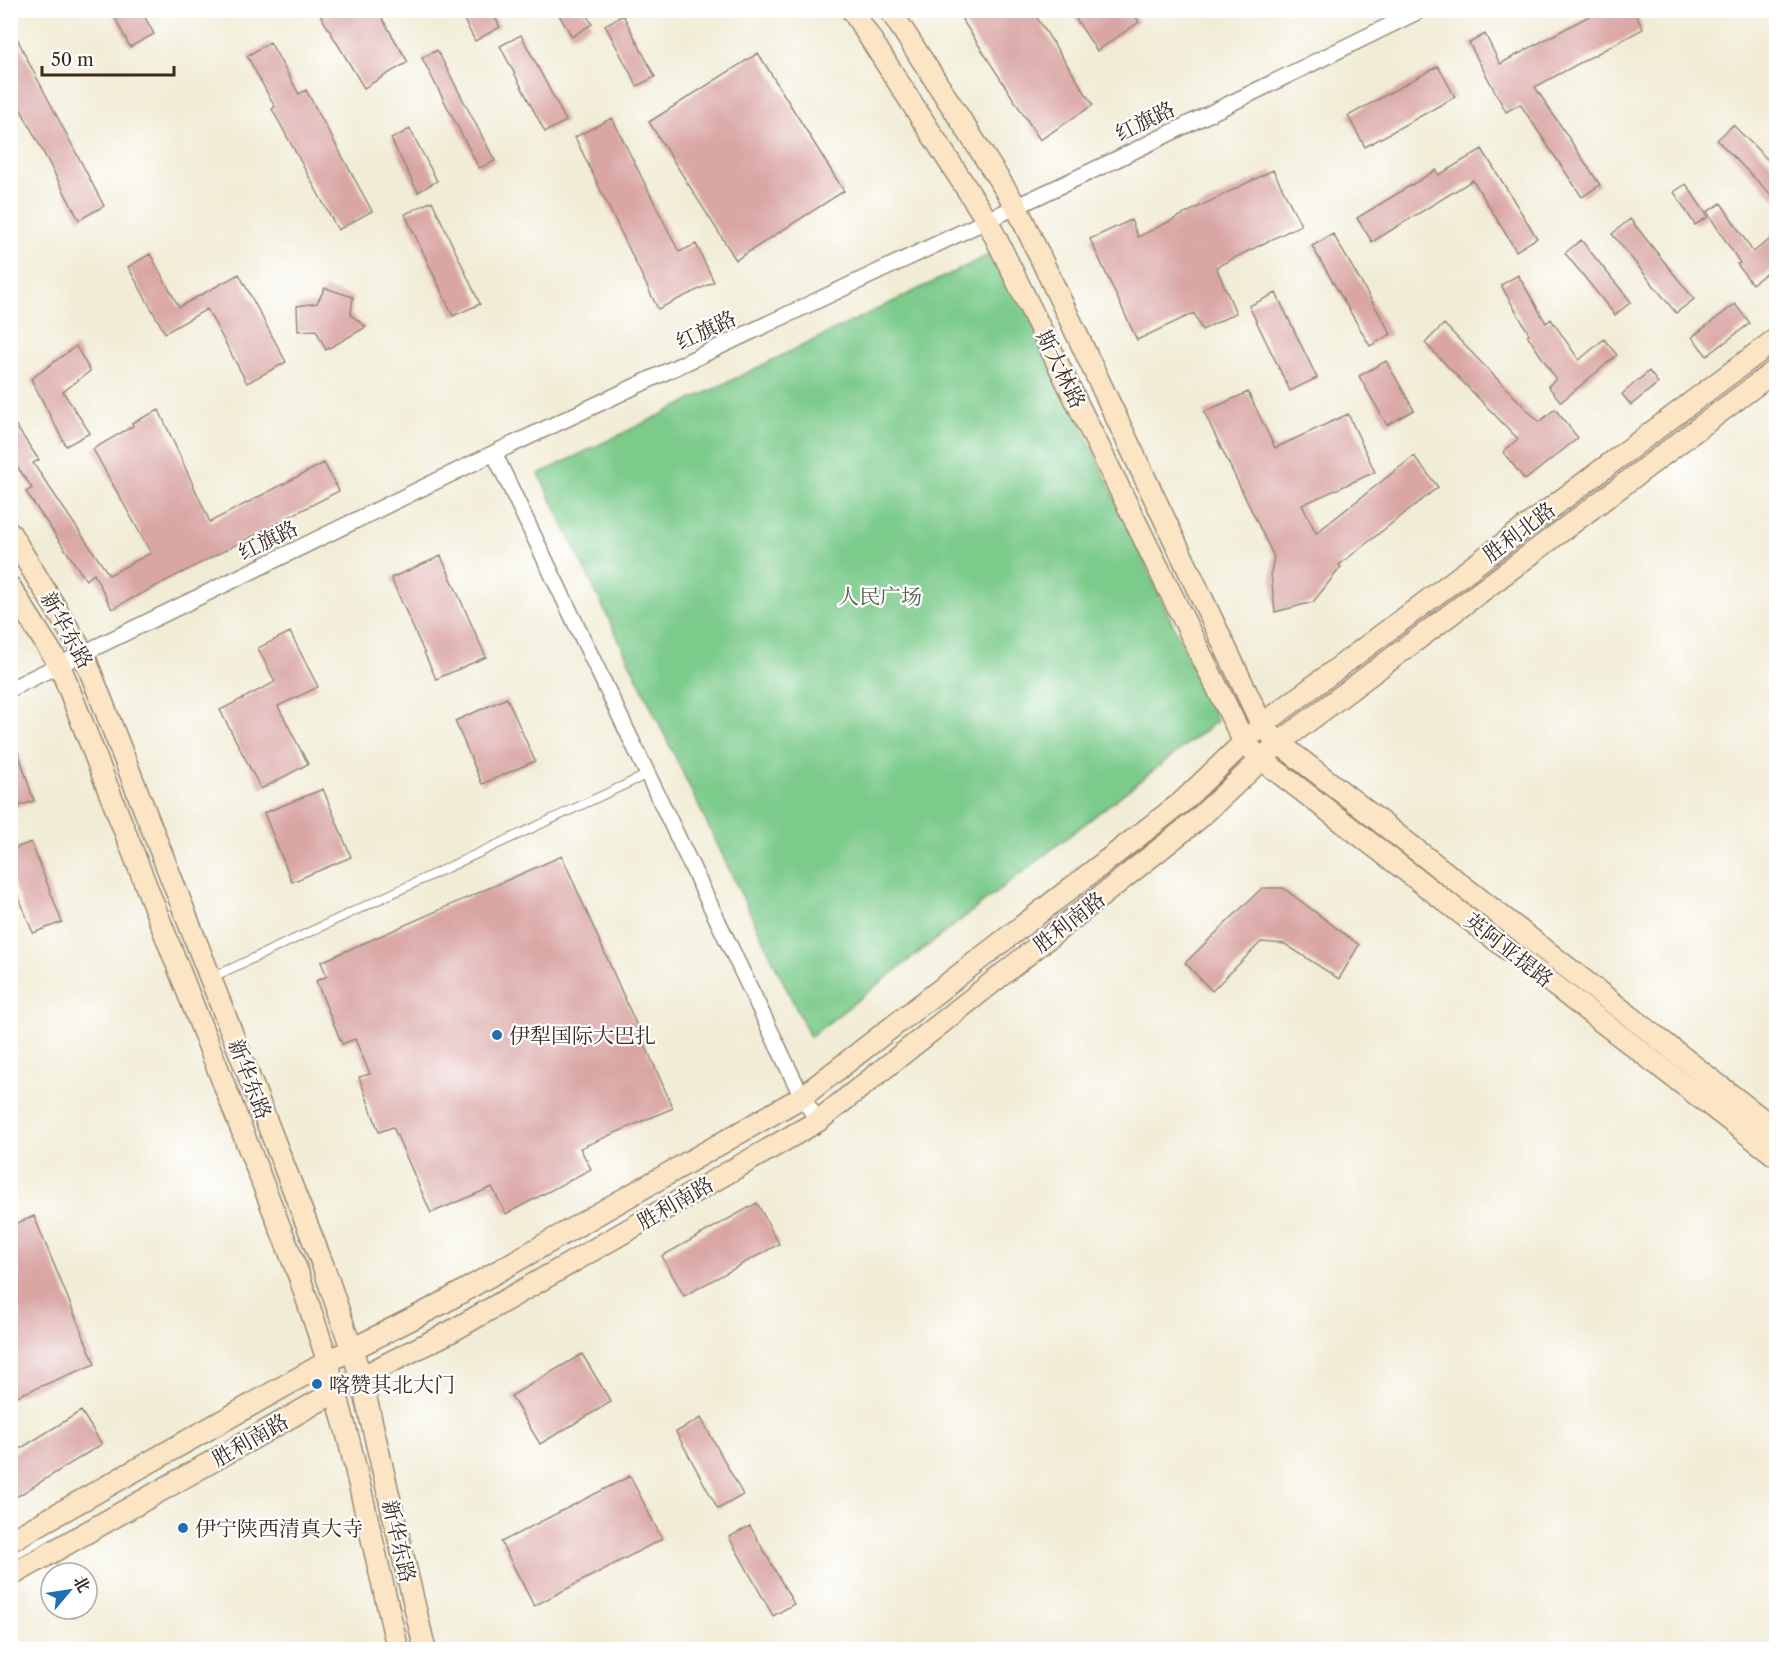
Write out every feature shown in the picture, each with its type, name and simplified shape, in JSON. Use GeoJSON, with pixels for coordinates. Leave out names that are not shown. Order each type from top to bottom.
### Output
{"type":"FeatureCollection","features":[{"type":"Feature","properties":{"kind":"main road","name":"斯大林路"},"geometry":{"type":"LineString","coordinates":[[852,10],[987,220],[1244,742]]}},
{"type":"Feature","properties":{"kind":"main road","name":"斯大林路"},"geometry":{"type":"LineString","coordinates":[[890,10],[1017,206],[1262,725]]}},
{"type":"Feature","properties":{"kind":"main road","name":"胜利北路"},"geometry":{"type":"LineString","coordinates":[[1262,725],[1776,339]]}},
{"type":"Feature","properties":{"kind":"main road","name":"胜利北路"},"geometry":{"type":"LineString","coordinates":[[1279,743],[1776,370]]}},
{"type":"Feature","properties":{"kind":"main road","name":"新华东路"},"geometry":{"type":"LineString","coordinates":[[10,533],[83,653],[324,1268],[361,1377],[425,1650]]}},
{"type":"Feature","properties":{"kind":"main road","name":"新华东路"},"geometry":{"type":"LineString","coordinates":[[10,587],[60,666],[299,1276],[336,1392],[398,1650]]}},
{"type":"Feature","properties":{"kind":"main road","name":"胜利南路"},"geometry":{"type":"LineString","coordinates":[[10,1541],[351,1348],[439,1305],[801,1097],[1182,802],[1262,725]]}},
{"type":"Feature","properties":{"kind":"main road","name":"英阿亚提路"},"geometry":{"type":"LineString","coordinates":[[1262,725],[1279,743],[1776,1130]]}},
{"type":"Feature","properties":{"kind":"main road","name":"英阿亚提路"},"geometry":{"type":"LineString","coordinates":[[1244,742],[1261,759],[1776,1156]]}},
{"type":"Feature","properties":{"kind":"main road","name":"胜利南路"},"geometry":{"type":"LineString","coordinates":[[10,1576],[361,1377],[463,1325],[818,1121],[1198,819],[1279,743]]}},
{"type":"Feature","properties":{"kind":"street","name":"红旗路"},"geometry":{"type":"LineString","coordinates":[[10,689],[494,453],[1017,206],[1421,10]]}},
{"type":"Feature","properties":{"kind":"street"},"geometry":{"type":"LineString","coordinates":[[494,453],[801,1097],[818,1121]]}},
{"type":"Feature","properties":{"kind":"lane"},"geometry":{"type":"LineString","coordinates":[[211,978],[646,775]]}},
{"type":"Feature","properties":{"kind":"green space","name":"人民广场"},"geometry":{"type":"Polygon","coordinates":[[[1001,249],[1217,721],[810,1037],[539,474],[1001,249]]]}},
{"type":"Feature","properties":{"kind":"building"},"geometry":{"type":"Polygon","coordinates":[[[111,10],[141,10],[154,34],[130,47],[111,10]]]}},
{"type":"Feature","properties":{"kind":"building"},"geometry":{"type":"Polygon","coordinates":[[[317,10],[377,10],[408,62],[364,88],[317,10]]]}},
{"type":"Feature","properties":{"kind":"building"},"geometry":{"type":"Polygon","coordinates":[[[459,10],[491,10],[500,27],[475,41],[459,10]]]}},
{"type":"Feature","properties":{"kind":"building"},"geometry":{"type":"Polygon","coordinates":[[[556,10],[584,10],[592,24],[572,37],[556,10]]]}},
{"type":"Feature","properties":{"kind":"building"},"geometry":{"type":"Polygon","coordinates":[[[956,10],[1032,10],[1093,105],[1040,140],[956,10]]]}},
{"type":"Feature","properties":{"kind":"building"},"geometry":{"type":"Polygon","coordinates":[[[1070,10],[1131,10],[1139,22],[1097,51],[1070,10]]]}},
{"type":"Feature","properties":{"kind":"building"},"geometry":{"type":"Polygon","coordinates":[[[1600,10],[1634,10],[1643,29],[1535,87],[1600,185],[1582,197],[1520,104],[1506,112],[1469,43],[1485,34],[1500,64],[1600,10]]]}},
{"type":"Feature","properties":{"kind":"building"},"geometry":{"type":"Polygon","coordinates":[[[623,15],[655,77],[637,86],[605,25],[623,15]]]}},
{"type":"Feature","properties":{"kind":"building"},"geometry":{"type":"Polygon","coordinates":[[[10,23],[104,206],[79,220],[10,89],[10,23]]]}},
{"type":"Feature","properties":{"kind":"building"},"geometry":{"type":"Polygon","coordinates":[[[521,35],[566,121],[545,132],[500,46],[521,35]]]}},
{"type":"Feature","properties":{"kind":"building"},"geometry":{"type":"Polygon","coordinates":[[[270,42],[299,94],[306,90],[372,211],[338,230],[272,109],[275,107],[247,56],[270,42]]]}},
{"type":"Feature","properties":{"kind":"building"},"geometry":{"type":"Polygon","coordinates":[[[437,50],[495,161],[479,168],[422,58],[437,50]]]}},
{"type":"Feature","properties":{"kind":"building"},"geometry":{"type":"Polygon","coordinates":[[[758,53],[844,191],[736,260],[649,122],[758,53]]]}},
{"type":"Feature","properties":{"kind":"building"},"geometry":{"type":"Polygon","coordinates":[[[1438,66],[1455,97],[1365,147],[1348,116],[1438,66]]]}},
{"type":"Feature","properties":{"kind":"building"},"geometry":{"type":"Polygon","coordinates":[[[612,118],[679,252],[696,244],[714,282],[658,309],[575,137],[612,118]]]}},
{"type":"Feature","properties":{"kind":"building"},"geometry":{"type":"Polygon","coordinates":[[[1733,125],[1776,168],[1776,200],[1717,140],[1733,125]]]}},
{"type":"Feature","properties":{"kind":"building"},"geometry":{"type":"Polygon","coordinates":[[[410,129],[437,181],[418,192],[391,139],[410,129]]]}},
{"type":"Feature","properties":{"kind":"building"},"geometry":{"type":"Polygon","coordinates":[[[1482,149],[1537,238],[1516,251],[1473,180],[1372,242],[1357,218],[1436,170],[1439,175],[1482,149]]]}},
{"type":"Feature","properties":{"kind":"building"},"geometry":{"type":"Polygon","coordinates":[[[1273,170],[1301,225],[1216,267],[1236,313],[1202,330],[1194,313],[1137,340],[1090,239],[1131,220],[1138,237],[1273,170]]]}},
{"type":"Feature","properties":{"kind":"building"},"geometry":{"type":"Polygon","coordinates":[[[1686,184],[1708,217],[1695,225],[1674,192],[1686,184]]]}},
{"type":"Feature","properties":{"kind":"building"},"geometry":{"type":"Polygon","coordinates":[[[432,201],[480,304],[453,316],[405,214],[432,201]]]}},
{"type":"Feature","properties":{"kind":"building"},"geometry":{"type":"Polygon","coordinates":[[[1721,203],[1753,252],[1776,235],[1776,266],[1752,284],[1737,264],[1740,263],[1707,212],[1721,203]]]}},
{"type":"Feature","properties":{"kind":"building"},"geometry":{"type":"Polygon","coordinates":[[[1630,219],[1694,299],[1676,313],[1612,234],[1630,219]]]}},
{"type":"Feature","properties":{"kind":"building"},"geometry":{"type":"Polygon","coordinates":[[[1333,234],[1391,334],[1370,346],[1312,246],[1333,234]]]}},
{"type":"Feature","properties":{"kind":"building"},"geometry":{"type":"Polygon","coordinates":[[[1581,240],[1631,302],[1615,315],[1565,253],[1581,240]]]}},
{"type":"Feature","properties":{"kind":"building"},"geometry":{"type":"Polygon","coordinates":[[[150,254],[179,307],[239,274],[286,362],[247,383],[207,309],[165,333],[128,267],[150,254]]]}},
{"type":"Feature","properties":{"kind":"building"},"geometry":{"type":"Polygon","coordinates":[[[1518,275],[1546,323],[1551,319],[1579,360],[1604,339],[1617,355],[1561,402],[1548,386],[1556,379],[1527,335],[1529,334],[1501,285],[1518,275]]]}},
{"type":"Feature","properties":{"kind":"building"},"geometry":{"type":"Polygon","coordinates":[[[325,288],[353,297],[351,315],[366,327],[326,350],[316,330],[298,331],[297,306],[317,303],[325,288]]]}},
{"type":"Feature","properties":{"kind":"building"},"geometry":{"type":"Polygon","coordinates":[[[1276,293],[1317,378],[1290,391],[1249,306],[1276,293]]]}},
{"type":"Feature","properties":{"kind":"building"},"geometry":{"type":"Polygon","coordinates":[[[1735,304],[1750,323],[1707,356],[1692,337],[1735,304]]]}},
{"type":"Feature","properties":{"kind":"building"},"geometry":{"type":"Polygon","coordinates":[[[1444,324],[1539,422],[1555,409],[1578,438],[1525,480],[1503,452],[1518,439],[1425,343],[1444,324]]]}},
{"type":"Feature","properties":{"kind":"building"},"geometry":{"type":"Polygon","coordinates":[[[76,346],[90,371],[63,392],[90,433],[66,446],[31,379],[76,346]]]}},
{"type":"Feature","properties":{"kind":"building"},"geometry":{"type":"Polygon","coordinates":[[[1386,361],[1414,410],[1387,425],[1359,376],[1386,361]]]}},
{"type":"Feature","properties":{"kind":"building"},"geometry":{"type":"Polygon","coordinates":[[[1649,371],[1658,383],[1631,405],[1622,394],[1649,371]]]}},
{"type":"Feature","properties":{"kind":"building"},"geometry":{"type":"Polygon","coordinates":[[[1248,392],[1275,448],[1348,414],[1375,472],[1302,505],[1316,533],[1414,456],[1438,487],[1339,565],[1341,567],[1313,602],[1275,612],[1271,573],[1274,557],[1204,412],[1248,392]]]}},
{"type":"Feature","properties":{"kind":"building"},"geometry":{"type":"Polygon","coordinates":[[[159,410],[210,522],[324,463],[339,491],[112,609],[94,574],[86,580],[26,492],[32,488],[10,456],[10,417],[39,460],[33,463],[109,575],[151,553],[93,449],[133,426],[132,423],[159,410]]]}},
{"type":"Feature","properties":{"kind":"building"},"geometry":{"type":"Polygon","coordinates":[[[441,556],[486,657],[436,679],[391,578],[441,556]]]}},
{"type":"Feature","properties":{"kind":"building"},"geometry":{"type":"Polygon","coordinates":[[[290,632],[318,687],[278,706],[308,764],[261,789],[220,710],[275,682],[258,648],[290,632]]]}},
{"type":"Feature","properties":{"kind":"building"},"geometry":{"type":"Polygon","coordinates":[[[507,698],[535,761],[482,784],[455,721],[507,698]]]}},
{"type":"Feature","properties":{"kind":"building"},"geometry":{"type":"Polygon","coordinates":[[[10,737],[13,737],[34,801],[10,809],[10,737]]]}},
{"type":"Feature","properties":{"kind":"building"},"geometry":{"type":"Polygon","coordinates":[[[323,789],[351,857],[292,882],[264,813],[323,789]]]}},
{"type":"Feature","properties":{"kind":"building"},"geometry":{"type":"Polygon","coordinates":[[[31,842],[62,922],[33,933],[10,875],[10,850],[31,842]]]}},
{"type":"Feature","properties":{"kind":"building","name":"伊犁国际大巴扎"},"geometry":{"type":"Polygon","coordinates":[[[562,856],[673,1108],[580,1148],[591,1169],[506,1214],[492,1187],[431,1213],[393,1127],[379,1132],[359,1077],[370,1074],[355,1039],[342,1044],[316,981],[327,976],[321,962],[562,856]]]}},
{"type":"Feature","properties":{"kind":"building"},"geometry":{"type":"Polygon","coordinates":[[[1262,888],[1283,888],[1359,945],[1339,979],[1285,944],[1261,942],[1212,991],[1185,963],[1262,888]]]}},
{"type":"Feature","properties":{"kind":"building"},"geometry":{"type":"Polygon","coordinates":[[[757,1203],[779,1244],[684,1296],[662,1256],[757,1203]]]}},
{"type":"Feature","properties":{"kind":"building"},"geometry":{"type":"Polygon","coordinates":[[[34,1216],[95,1364],[10,1399],[10,1226],[34,1216]]]}},
{"type":"Feature","properties":{"kind":"building"},"geometry":{"type":"Polygon","coordinates":[[[582,1354],[611,1402],[540,1444],[511,1396],[582,1354]]]}},
{"type":"Feature","properties":{"kind":"building"},"geometry":{"type":"Polygon","coordinates":[[[81,1411],[102,1444],[10,1501],[10,1455],[81,1411]]]}},
{"type":"Feature","properties":{"kind":"building"},"geometry":{"type":"Polygon","coordinates":[[[701,1418],[743,1495],[718,1509],[676,1432],[701,1418]]]}},
{"type":"Feature","properties":{"kind":"building"},"geometry":{"type":"Polygon","coordinates":[[[630,1476],[662,1539],[534,1606],[501,1542],[630,1476]]]}},
{"type":"Feature","properties":{"kind":"building"},"geometry":{"type":"Polygon","coordinates":[[[750,1526],[794,1604],[773,1616],[729,1537],[750,1526]]]}},
{"type":"Feature","properties":{"kind":"place","name":"伊犁国际大巴扎"},"geometry":{"type":"Point","coordinates":[497,1035]}},
{"type":"Feature","properties":{"kind":"place","name":"喀赞其北大门"},"geometry":{"type":"Point","coordinates":[317,1384]}},
{"type":"Feature","properties":{"kind":"place","name":"伊宁陕西清真大寺"},"geometry":{"type":"Point","coordinates":[183,1528]}}]}
